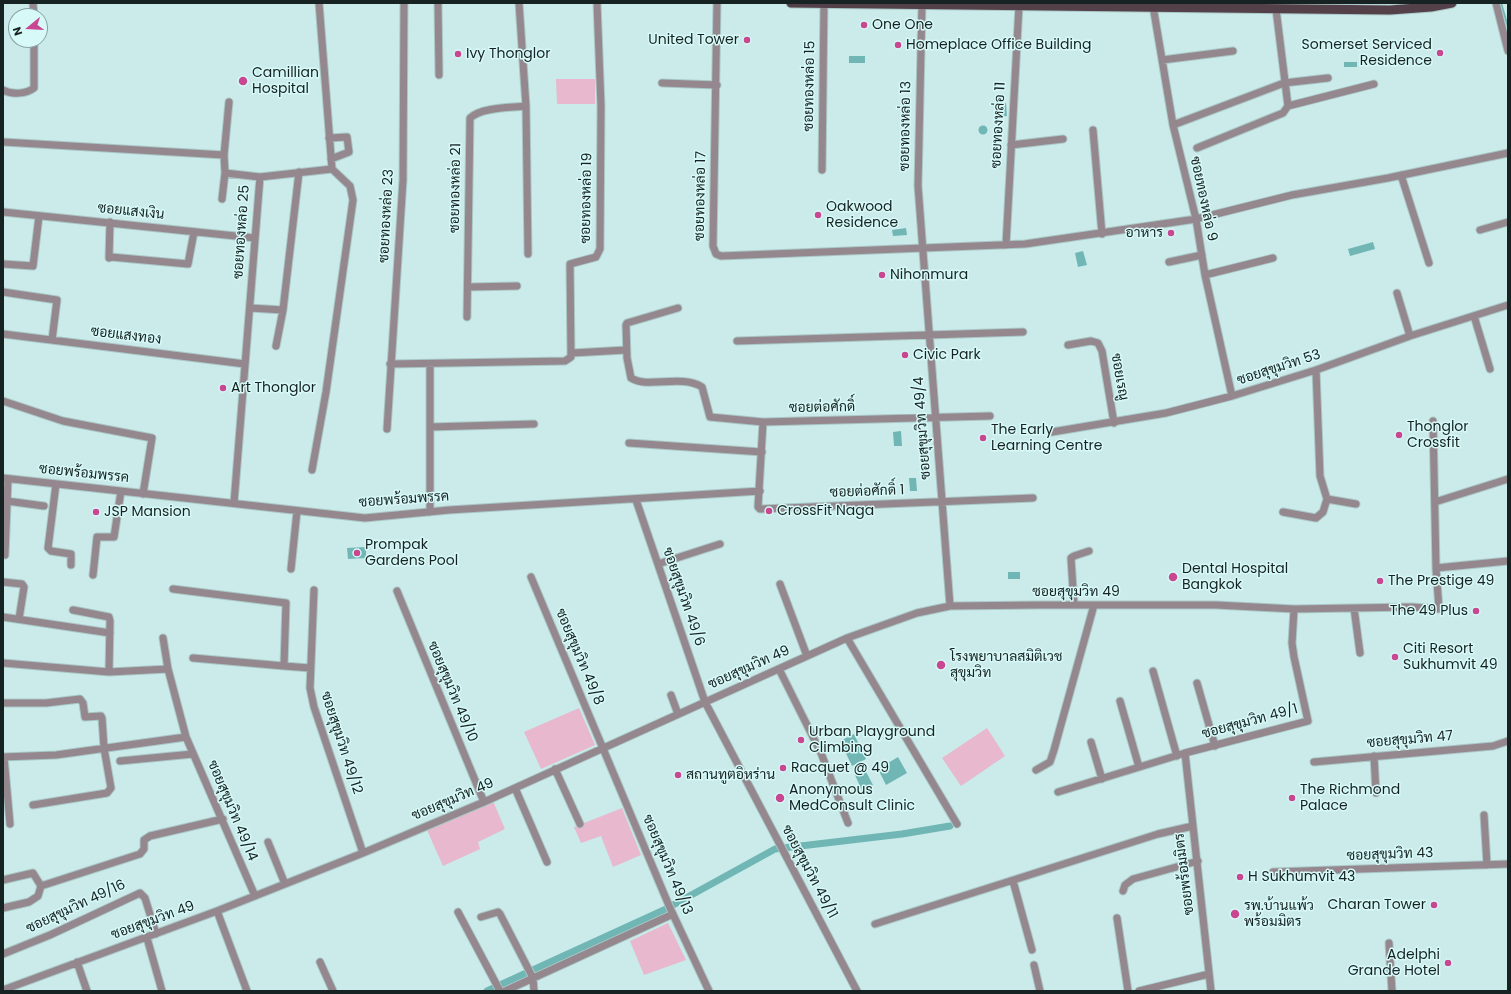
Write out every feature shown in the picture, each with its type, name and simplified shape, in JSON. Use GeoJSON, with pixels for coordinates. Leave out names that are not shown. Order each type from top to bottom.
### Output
{"type":"FeatureCollection","features":[{"type":"Feature","properties":{"kind":"main road"},"geometry":{"type":"LineString","coordinates":[[791,3],[1294,6],[1403,9],[1452,3]]}},
{"type":"Feature","properties":{"kind":"street"},"geometry":{"type":"LineString","coordinates":[[312,470],[353,200],[350,186],[332,169],[319,3]]}},
{"type":"Feature","properties":{"kind":"street","name":"ซอยทองหล่อ 23"},"geometry":{"type":"LineString","coordinates":[[387,429],[403,180],[404,3]]}},
{"type":"Feature","properties":{"kind":"street"},"geometry":{"type":"LineString","coordinates":[[438,3],[439,75]]}},
{"type":"Feature","properties":{"kind":"street"},"geometry":{"type":"LineString","coordinates":[[519,3],[526,106],[528,254]]}},
{"type":"Feature","properties":{"kind":"street","name":"ซอยทองหล่อ 19"},"geometry":{"type":"LineString","coordinates":[[572,353],[570,264],[596,257],[600,249],[601,106],[597,3]]}},
{"type":"Feature","properties":{"kind":"street","name":"ซอยทองหล่อ 17"},"geometry":{"type":"LineString","coordinates":[[717,3],[717,85],[713,246],[718,256],[923,249]]}},
{"type":"Feature","properties":{"kind":"street","name":"ซอยทองหล่อ 15"},"geometry":{"type":"LineString","coordinates":[[822,170],[824,3]]}},
{"type":"Feature","properties":{"kind":"street"},"geometry":{"type":"LineString","coordinates":[[1496,3],[1508,51]]}},
{"type":"Feature","properties":{"kind":"street","name":"ซอยทองหล่อ 13"},"geometry":{"type":"LineString","coordinates":[[922,4],[918,179],[923,249]]}},
{"type":"Feature","properties":{"kind":"street","name":"ซอยทองหล่อ 11"},"geometry":{"type":"LineString","coordinates":[[1006,244],[1020,5]]}},
{"type":"Feature","properties":{"kind":"street","name":"ซอยทองหล่อ 9"},"geometry":{"type":"LineString","coordinates":[[1153,5],[1173,125],[1196,219],[1205,275],[1232,396]]}},
{"type":"Feature","properties":{"kind":"street"},"geometry":{"type":"LineString","coordinates":[[1276,6],[1284,83],[1288,106]]}},
{"type":"Feature","properties":{"kind":"street"},"geometry":{"type":"LineString","coordinates":[[3,90],[22,93],[30,91],[34,88],[34,48]]}},
{"type":"Feature","properties":{"kind":"street"},"geometry":{"type":"LineString","coordinates":[[1162,60],[1233,51]]}},
{"type":"Feature","properties":{"kind":"street"},"geometry":{"type":"LineString","coordinates":[[1173,125],[1284,83],[1328,78]]}},
{"type":"Feature","properties":{"kind":"street"},"geometry":{"type":"LineString","coordinates":[[662,83],[717,85]]}},
{"type":"Feature","properties":{"kind":"street"},"geometry":{"type":"LineString","coordinates":[[1197,148],[1283,113],[1288,106],[1374,84]]}},
{"type":"Feature","properties":{"kind":"street"},"geometry":{"type":"LineString","coordinates":[[222,199],[229,102]]}},
{"type":"Feature","properties":{"kind":"street","name":"ซอยทองหล่อ 21"},"geometry":{"type":"LineString","coordinates":[[467,317],[470,118],[488,111],[526,106]]}},
{"type":"Feature","properties":{"kind":"street"},"geometry":{"type":"LineString","coordinates":[[1093,130],[1102,234]]}},
{"type":"Feature","properties":{"kind":"street"},"geometry":{"type":"LineString","coordinates":[[329,138],[347,137],[348,152],[331,159]]}},
{"type":"Feature","properties":{"kind":"street"},"geometry":{"type":"LineString","coordinates":[[1011,145],[1063,139]]}},
{"type":"Feature","properties":{"kind":"street"},"geometry":{"type":"LineString","coordinates":[[3,142],[224,156]]}},
{"type":"Feature","properties":{"kind":"street"},"geometry":{"type":"LineString","coordinates":[[923,249],[1025,244],[1102,234],[1196,219],[1292,195],[1508,153]]}},
{"type":"Feature","properties":{"kind":"street","name":"ซอยทองหล่อ 25"},"geometry":{"type":"LineString","coordinates":[[234,503],[260,177],[332,169]]}},
{"type":"Feature","properties":{"kind":"street"},"geometry":{"type":"LineString","coordinates":[[276,346],[283,310],[299,172]]}},
{"type":"Feature","properties":{"kind":"street"},"geometry":{"type":"LineString","coordinates":[[225,173],[260,177]]}},
{"type":"Feature","properties":{"kind":"street"},"geometry":{"type":"LineString","coordinates":[[1401,175],[1429,262]]}},
{"type":"Feature","properties":{"kind":"street","name":"ซอยแสงเงิน"},"geometry":{"type":"LineString","coordinates":[[3,212],[255,238]]}},
{"type":"Feature","properties":{"kind":"street"},"geometry":{"type":"LineString","coordinates":[[3,264],[33,266],[39,216]]}},
{"type":"Feature","properties":{"kind":"street"},"geometry":{"type":"LineString","coordinates":[[110,222],[110,258],[111,256],[189,264],[194,232]]}},
{"type":"Feature","properties":{"kind":"street"},"geometry":{"type":"LineString","coordinates":[[1480,230],[1508,222]]}},
{"type":"Feature","properties":{"kind":"street","name":"ซอยสุขุมวิท 49/4"},"geometry":{"type":"LineString","coordinates":[[923,249],[950,606]]}},
{"type":"Feature","properties":{"kind":"street"},"geometry":{"type":"LineString","coordinates":[[1169,262],[1202,255]]}},
{"type":"Feature","properties":{"kind":"street"},"geometry":{"type":"LineString","coordinates":[[1205,275],[1273,258]]}},
{"type":"Feature","properties":{"kind":"street"},"geometry":{"type":"LineString","coordinates":[[468,287],[517,286]]}},
{"type":"Feature","properties":{"kind":"street"},"geometry":{"type":"LineString","coordinates":[[3,292],[57,300],[52,340]]}},
{"type":"Feature","properties":{"kind":"street"},"geometry":{"type":"LineString","coordinates":[[1397,293],[1410,336]]}},
{"type":"Feature","properties":{"kind":"street","name":"ซอยสุขุมวิท 53"},"geometry":{"type":"LineString","coordinates":[[1052,432],[1114,423],[1166,413],[1232,396],[1316,370],[1410,336],[1508,305]]}},
{"type":"Feature","properties":{"kind":"street"},"geometry":{"type":"LineString","coordinates":[[250,308],[283,310]]}},
{"type":"Feature","properties":{"kind":"street"},"geometry":{"type":"LineString","coordinates":[[390,364],[565,360],[570,358],[572,353],[626,350],[627,323],[678,308]]}},
{"type":"Feature","properties":{"kind":"street"},"geometry":{"type":"LineString","coordinates":[[1474,316],[1490,369]]}},
{"type":"Feature","properties":{"kind":"street"},"geometry":{"type":"LineString","coordinates":[[736,341],[1023,332]]}},
{"type":"Feature","properties":{"kind":"street","name":"ซอยแสงทอง"},"geometry":{"type":"LineString","coordinates":[[3,334],[245,364]]}},
{"type":"Feature","properties":{"kind":"street","name":"ซอยเรณู"},"geometry":{"type":"LineString","coordinates":[[1068,345],[1091,341],[1098,343],[1102,351],[1114,423]]}},
{"type":"Feature","properties":{"kind":"street","name":"ซอยต่อศักดิ์"},"geometry":{"type":"LineString","coordinates":[[626,350],[631,378],[642,381],[668,381],[697,384],[702,387],[710,417],[763,422],[990,416]]}},
{"type":"Feature","properties":{"kind":"street"},"geometry":{"type":"LineString","coordinates":[[430,364],[430,512]]}},
{"type":"Feature","properties":{"kind":"street"},"geometry":{"type":"LineString","coordinates":[[1283,512],[1316,518],[1323,512],[1327,499],[1320,476],[1316,370]]}},
{"type":"Feature","properties":{"kind":"street"},"geometry":{"type":"LineString","coordinates":[[3,401],[62,420],[152,438],[144,494]]}},
{"type":"Feature","properties":{"kind":"street"},"geometry":{"type":"LineString","coordinates":[[1433,421],[1436,568],[1508,561]]}},
{"type":"Feature","properties":{"kind":"street","name":"ซอยต่อศักดิ์ 1"},"geometry":{"type":"LineString","coordinates":[[763,422],[758,507],[761,509],[942,502]]}},
{"type":"Feature","properties":{"kind":"street"},"geometry":{"type":"LineString","coordinates":[[430,426],[534,424]]}},
{"type":"Feature","properties":{"kind":"street"},"geometry":{"type":"LineString","coordinates":[[629,444],[762,452]]}},
{"type":"Feature","properties":{"kind":"street"},"geometry":{"type":"LineString","coordinates":[[5,555],[7,501],[6,478]]}},
{"type":"Feature","properties":{"kind":"street","name":"ซอยพร้อมพรรค"},"geometry":{"type":"LineString","coordinates":[[6,478],[365,518],[430,512],[760,491]]}},
{"type":"Feature","properties":{"kind":"street"},"geometry":{"type":"LineString","coordinates":[[1435,502],[1508,479]]}},
{"type":"Feature","properties":{"kind":"street"},"geometry":{"type":"LineString","coordinates":[[56,484],[48,548],[51,551],[71,554],[71,565]]}},
{"type":"Feature","properties":{"kind":"street"},"geometry":{"type":"LineString","coordinates":[[93,575],[97,538],[99,536],[114,537],[121,491]]}},
{"type":"Feature","properties":{"kind":"street"},"geometry":{"type":"LineString","coordinates":[[942,502],[1033,498]]}},
{"type":"Feature","properties":{"kind":"street"},"geometry":{"type":"LineString","coordinates":[[1327,499],[1356,504]]}},
{"type":"Feature","properties":{"kind":"street","name":"ซอยสุขุมวิท 49/6"},"geometry":{"type":"LineString","coordinates":[[636,500],[705,702]]}},
{"type":"Feature","properties":{"kind":"street"},"geometry":{"type":"LineString","coordinates":[[7,501],[44,506]]}},
{"type":"Feature","properties":{"kind":"street"},"geometry":{"type":"LineString","coordinates":[[291,569],[297,511]]}},
{"type":"Feature","properties":{"kind":"street"},"geometry":{"type":"LineString","coordinates":[[658,564],[720,544]]}},
{"type":"Feature","properties":{"kind":"street"},"geometry":{"type":"LineString","coordinates":[[1074,605],[1072,558],[1089,551]]}},
{"type":"Feature","properties":{"kind":"street","name":"ซอยสุขุมวิท 49"},"geometry":{"type":"LineString","coordinates":[[3,990],[77,962],[147,938],[363,853],[484,802],[847,638],[905,617],[950,606],[1094,605],[1241,606],[1294,609],[1412,607],[1440,609],[1436,568]]}},
{"type":"Feature","properties":{"kind":"street","name":"ซอยสุขุมวิท 49/8"},"geometry":{"type":"LineString","coordinates":[[531,577],[603,747]]}},
{"type":"Feature","properties":{"kind":"street"},"geometry":{"type":"LineString","coordinates":[[3,582],[22,584],[24,587],[20,619]]}},
{"type":"Feature","properties":{"kind":"street"},"geometry":{"type":"LineString","coordinates":[[780,584],[807,656]]}},
{"type":"Feature","properties":{"kind":"street"},"geometry":{"type":"LineString","coordinates":[[173,589],[286,603],[284,666]]}},
{"type":"Feature","properties":{"kind":"street","name":"ซอยสุขุมวิท 49/12"},"geometry":{"type":"LineString","coordinates":[[314,590],[310,688],[314,707],[363,853]]}},
{"type":"Feature","properties":{"kind":"street","name":"ซอยสุขุมวิท 49/10"},"geometry":{"type":"LineString","coordinates":[[396,591],[484,802]]}},
{"type":"Feature","properties":{"kind":"street"},"geometry":{"type":"LineString","coordinates":[[1036,770],[1050,762],[1094,605]]}},
{"type":"Feature","properties":{"kind":"street"},"geometry":{"type":"LineString","coordinates":[[1354,608],[1360,653]]}},
{"type":"Feature","properties":{"kind":"street","name":"ซอยสุขุมวิท 49/1"},"geometry":{"type":"LineString","coordinates":[[1058,792],[1185,753],[1308,721],[1292,643],[1294,609]]}},
{"type":"Feature","properties":{"kind":"street"},"geometry":{"type":"LineString","coordinates":[[73,610],[109,617],[109,672]]}},
{"type":"Feature","properties":{"kind":"street"},"geometry":{"type":"LineString","coordinates":[[3,617],[110,633]]}},
{"type":"Feature","properties":{"kind":"street","name":"ซอยสุขุมวิท 49/14"},"geometry":{"type":"LineString","coordinates":[[163,638],[168,669],[186,737],[255,896]]}},
{"type":"Feature","properties":{"kind":"street"},"geometry":{"type":"LineString","coordinates":[[847,638],[957,824]]}},
{"type":"Feature","properties":{"kind":"street"},"geometry":{"type":"LineString","coordinates":[[193,658],[310,668]]}},
{"type":"Feature","properties":{"kind":"street"},"geometry":{"type":"LineString","coordinates":[[3,663],[109,672],[168,669]]}},
{"type":"Feature","properties":{"kind":"street"},"geometry":{"type":"LineString","coordinates":[[779,669],[820,753],[848,823]]}},
{"type":"Feature","properties":{"kind":"street"},"geometry":{"type":"LineString","coordinates":[[1153,671],[1177,756]]}},
{"type":"Feature","properties":{"kind":"street"},"geometry":{"type":"LineString","coordinates":[[1197,683],[1215,746]]}},
{"type":"Feature","properties":{"kind":"street"},"geometry":{"type":"LineString","coordinates":[[672,695],[678,714]]}},
{"type":"Feature","properties":{"kind":"street"},"geometry":{"type":"LineString","coordinates":[[3,703],[46,703],[80,699],[83,703],[86,717],[101,716],[104,748],[111,788],[107,793],[32,805]]}},
{"type":"Feature","properties":{"kind":"street"},"geometry":{"type":"LineString","coordinates":[[1120,701],[1139,767]]}},
{"type":"Feature","properties":{"kind":"street","name":"ซอยสุขุมวิท 49/11"},"geometry":{"type":"LineString","coordinates":[[705,702],[857,991]]}},
{"type":"Feature","properties":{"kind":"street"},"geometry":{"type":"LineString","coordinates":[[10,824],[4,757],[56,755],[186,737]]}},
{"type":"Feature","properties":{"kind":"street","name":"ซอยสุขุมวิท 47"},"geometry":{"type":"LineString","coordinates":[[1314,762],[1493,746],[1508,741]]}},
{"type":"Feature","properties":{"kind":"street"},"geometry":{"type":"LineString","coordinates":[[1091,742],[1102,779]]}},
{"type":"Feature","properties":{"kind":"street","name":"ซอยสุขุมวิท 49/13"},"geometry":{"type":"LineString","coordinates":[[603,747],[673,914],[709,991]]}},
{"type":"Feature","properties":{"kind":"street","name":"ซอยพร้อมมิตร"},"geometry":{"type":"LineString","coordinates":[[1185,753],[1212,991]]}},
{"type":"Feature","properties":{"kind":"street"},"geometry":{"type":"LineString","coordinates":[[120,761],[193,754]]}},
{"type":"Feature","properties":{"kind":"street"},"geometry":{"type":"LineString","coordinates":[[1374,756],[1376,793]]}},
{"type":"Feature","properties":{"kind":"street"},"geometry":{"type":"LineString","coordinates":[[555,769],[580,824]]}},
{"type":"Feature","properties":{"kind":"street"},"geometry":{"type":"LineString","coordinates":[[515,788],[547,862]]}},
{"type":"Feature","properties":{"kind":"street"},"geometry":{"type":"LineString","coordinates":[[1484,815],[1487,865]]}},
{"type":"Feature","properties":{"kind":"street"},"geometry":{"type":"LineString","coordinates":[[40,886],[140,854],[143,852],[144,840],[150,836],[223,820]]}},
{"type":"Feature","properties":{"kind":"street"},"geometry":{"type":"LineString","coordinates":[[875,924],[1158,834],[1193,826]]}},
{"type":"Feature","properties":{"kind":"street"},"geometry":{"type":"LineString","coordinates":[[268,842],[285,884]]}},
{"type":"Feature","properties":{"kind":"street"},"geometry":{"type":"LineString","coordinates":[[1123,891],[1125,885],[1133,879],[1198,861]]}},
{"type":"Feature","properties":{"kind":"street","name":"ซอยสุขุมวิท 43"},"geometry":{"type":"LineString","coordinates":[[1273,872],[1508,864]]}},
{"type":"Feature","properties":{"kind":"street"},"geometry":{"type":"LineString","coordinates":[[3,880],[33,873],[40,886],[38,896],[29,902],[3,908]]}},
{"type":"Feature","properties":{"kind":"street"},"geometry":{"type":"LineString","coordinates":[[1013,881],[1032,950]]}},
{"type":"Feature","properties":{"kind":"street","name":"ซอยสุขุมวิท 49/16"},"geometry":{"type":"LineString","coordinates":[[3,954],[50,935],[140,892],[145,898],[156,934]]}},
{"type":"Feature","properties":{"kind":"street"},"geometry":{"type":"LineString","coordinates":[[217,911],[247,991]]}},
{"type":"Feature","properties":{"kind":"street"},"geometry":{"type":"LineString","coordinates":[[458,912],[500,991]]}},
{"type":"Feature","properties":{"kind":"street"},"geometry":{"type":"LineString","coordinates":[[481,918],[498,912],[500,914],[533,978],[534,991]]}},
{"type":"Feature","properties":{"kind":"street"},"geometry":{"type":"LineString","coordinates":[[505,991],[673,914]]}},
{"type":"Feature","properties":{"kind":"street"},"geometry":{"type":"LineString","coordinates":[[1117,918],[1128,991]]}},
{"type":"Feature","properties":{"kind":"street"},"geometry":{"type":"LineString","coordinates":[[147,938],[162,991]]}},
{"type":"Feature","properties":{"kind":"street"},"geometry":{"type":"LineString","coordinates":[[1389,943],[1392,991]]}},
{"type":"Feature","properties":{"kind":"street"},"geometry":{"type":"LineString","coordinates":[[77,962],[87,991]]}},
{"type":"Feature","properties":{"kind":"street"},"geometry":{"type":"LineString","coordinates":[[320,962],[333,991]]}},
{"type":"Feature","properties":{"kind":"street"},"geometry":{"type":"LineString","coordinates":[[1034,965],[1040,991]]}},
{"type":"Feature","properties":{"kind":"street"},"geometry":{"type":"LineString","coordinates":[[1139,991],[1210,974]]}},
{"type":"Feature","properties":{"kind":"shaded area"},"geometry":{"type":"Polygon","coordinates":[[[556,79],[595,79],[595,104],[557,104],[556,79]]]}},
{"type":"Feature","properties":{"kind":"shaded area"},"geometry":{"type":"Polygon","coordinates":[[[579,708],[595,745],[541,769],[524,732],[579,708]]]}},
{"type":"Feature","properties":{"kind":"shaded area"},"geometry":{"type":"Polygon","coordinates":[[[987,728],[1005,756],[961,786],[942,758],[987,728]]]}},
{"type":"Feature","properties":{"kind":"shaded area"},"geometry":{"type":"Polygon","coordinates":[[[493,801],[505,829],[478,842],[480,849],[443,866],[427,830],[493,801]]]}},
{"type":"Feature","properties":{"kind":"shaded area"},"geometry":{"type":"Polygon","coordinates":[[[622,808],[641,855],[613,867],[601,836],[581,843],[574,827],[622,808]]]}},
{"type":"Feature","properties":{"kind":"shaded area"},"geometry":{"type":"Polygon","coordinates":[[[668,923],[686,960],[644,975],[630,941],[668,923]]]}},
{"type":"Feature","properties":{"kind":"water"},"geometry":{"type":"Polygon","coordinates":[[[849,56],[865,56],[865,63],[849,63],[849,56]]]}},
{"type":"Feature","properties":{"kind":"water"},"geometry":{"type":"Polygon","coordinates":[[[1344,62],[1357,62],[1357,67],[1344,67],[1344,62]]]}},
{"type":"Feature","properties":{"kind":"water"},"geometry":{"type":"Polygon","coordinates":[[[999,103],[1006,103],[1007,116],[999,117],[999,103]]]}},
{"type":"Feature","properties":{"kind":"water"},"geometry":{"type":"Polygon","coordinates":[[[983,125],[988,130],[983,135],[978,130],[983,125]]]}},
{"type":"Feature","properties":{"kind":"water"},"geometry":{"type":"Polygon","coordinates":[[[906,228],[907,235],[893,236],[892,230],[906,228]]]}},
{"type":"Feature","properties":{"kind":"water"},"geometry":{"type":"Polygon","coordinates":[[[1373,242],[1375,249],[1350,256],[1348,249],[1373,242]]]}},
{"type":"Feature","properties":{"kind":"water"},"geometry":{"type":"Polygon","coordinates":[[[1083,251],[1087,265],[1078,267],[1075,253],[1083,251]]]}},
{"type":"Feature","properties":{"kind":"water"},"geometry":{"type":"Polygon","coordinates":[[[901,431],[902,446],[894,446],[893,432],[901,431]]]}},
{"type":"Feature","properties":{"kind":"water"},"geometry":{"type":"Polygon","coordinates":[[[909,478],[916,478],[917,491],[910,491],[909,478]]]}},
{"type":"Feature","properties":{"kind":"water","name":"Prompak Gardens Pool"},"geometry":{"type":"Polygon","coordinates":[[[366,547],[366,558],[348,559],[347,548],[366,547]]]}},
{"type":"Feature","properties":{"kind":"water"},"geometry":{"type":"Polygon","coordinates":[[[1008,572],[1020,572],[1020,579],[1008,579],[1008,572]]]}},
{"type":"Feature","properties":{"kind":"water"},"geometry":{"type":"Polygon","coordinates":[[[854,734],[866,759],[852,766],[840,741],[854,734]]]}},
{"type":"Feature","properties":{"kind":"water"},"geometry":{"type":"Polygon","coordinates":[[[898,757],[907,773],[886,785],[878,769],[898,757]]]}},
{"type":"Feature","properties":{"kind":"water"},"geometry":{"type":"Polygon","coordinates":[[[865,770],[873,785],[862,791],[855,775],[865,770]]]}},
{"type":"Feature","properties":{"kind":"waterway"},"geometry":{"type":"LineString","coordinates":[[1501,3],[1508,27]]}},
{"type":"Feature","properties":{"kind":"waterway"},"geometry":{"type":"LineString","coordinates":[[487,991],[664,910],[775,849],[902,834],[950,826]]}},
{"type":"Feature","properties":{"kind":"place","name":"One One"},"geometry":{"type":"Point","coordinates":[864,25]}},
{"type":"Feature","properties":{"kind":"place","name":"United Tower"},"geometry":{"type":"Point","coordinates":[747,40]}},
{"type":"Feature","properties":{"kind":"place","name":"Homeplace Office Building"},"geometry":{"type":"Point","coordinates":[898,45]}},
{"type":"Feature","properties":{"kind":"place","name":"Somerset Serviced Residence"},"geometry":{"type":"Point","coordinates":[1440,53]}},
{"type":"Feature","properties":{"kind":"place","name":"Ivy Thonglor"},"geometry":{"type":"Point","coordinates":[458,54]}},
{"type":"Feature","properties":{"kind":"place","name":"Camillian Hospital"},"geometry":{"type":"Point","coordinates":[243,81]}},
{"type":"Feature","properties":{"kind":"place","name":"Oakwood Residence"},"geometry":{"type":"Point","coordinates":[818,215]}},
{"type":"Feature","properties":{"kind":"place","name":"อาหาร"},"geometry":{"type":"Point","coordinates":[1171,233]}},
{"type":"Feature","properties":{"kind":"place","name":"Nihonmura"},"geometry":{"type":"Point","coordinates":[882,275]}},
{"type":"Feature","properties":{"kind":"place","name":"Civic Park"},"geometry":{"type":"Point","coordinates":[905,355]}},
{"type":"Feature","properties":{"kind":"place","name":"Art Thonglor"},"geometry":{"type":"Point","coordinates":[223,388]}},
{"type":"Feature","properties":{"kind":"place","name":"Thonglor Crossfit"},"geometry":{"type":"Point","coordinates":[1399,435]}},
{"type":"Feature","properties":{"kind":"place","name":"The Early Learning Centre"},"geometry":{"type":"Point","coordinates":[983,438]}},
{"type":"Feature","properties":{"kind":"place","name":"CrossFit Naga"},"geometry":{"type":"Point","coordinates":[769,511]}},
{"type":"Feature","properties":{"kind":"place","name":"JSP Mansion"},"geometry":{"type":"Point","coordinates":[96,512]}},
{"type":"Feature","properties":{"kind":"place","name":"Prompak Gardens Pool"},"geometry":{"type":"Point","coordinates":[357,553]}},
{"type":"Feature","properties":{"kind":"place","name":"Dental Hospital Bangkok"},"geometry":{"type":"Point","coordinates":[1173,577]}},
{"type":"Feature","properties":{"kind":"place","name":"The Prestige 49"},"geometry":{"type":"Point","coordinates":[1380,581]}},
{"type":"Feature","properties":{"kind":"place","name":"The 49 Plus"},"geometry":{"type":"Point","coordinates":[1476,611]}},
{"type":"Feature","properties":{"kind":"place","name":"Citi Resort Sukhumvit 49"},"geometry":{"type":"Point","coordinates":[1395,657]}},
{"type":"Feature","properties":{"kind":"place","name":"โรงพยาบาลสมิติเวช สุขุมวิท"},"geometry":{"type":"Point","coordinates":[941,665]}},
{"type":"Feature","properties":{"kind":"place","name":"Urban Playground Climbing"},"geometry":{"type":"Point","coordinates":[801,740]}},
{"type":"Feature","properties":{"kind":"place","name":"Racquet @ 49"},"geometry":{"type":"Point","coordinates":[783,768]}},
{"type":"Feature","properties":{"kind":"place","name":"สถานทูตอิหร่าน"},"geometry":{"type":"Point","coordinates":[678,775]}},
{"type":"Feature","properties":{"kind":"place","name":"Anonymous MedConsult Clinic"},"geometry":{"type":"Point","coordinates":[780,798]}},
{"type":"Feature","properties":{"kind":"place","name":"The Richmond Palace"},"geometry":{"type":"Point","coordinates":[1292,798]}},
{"type":"Feature","properties":{"kind":"place","name":"H Sukhumvit 43"},"geometry":{"type":"Point","coordinates":[1240,877]}},
{"type":"Feature","properties":{"kind":"place","name":"Charan Tower"},"geometry":{"type":"Point","coordinates":[1434,905]}},
{"type":"Feature","properties":{"kind":"place","name":"รพ.บ้านแพ้ว พร้อมมิตร"},"geometry":{"type":"Point","coordinates":[1235,914]}},
{"type":"Feature","properties":{"kind":"place","name":"Adelphi Grande Hotel"},"geometry":{"type":"Point","coordinates":[1448,963]}}]}
